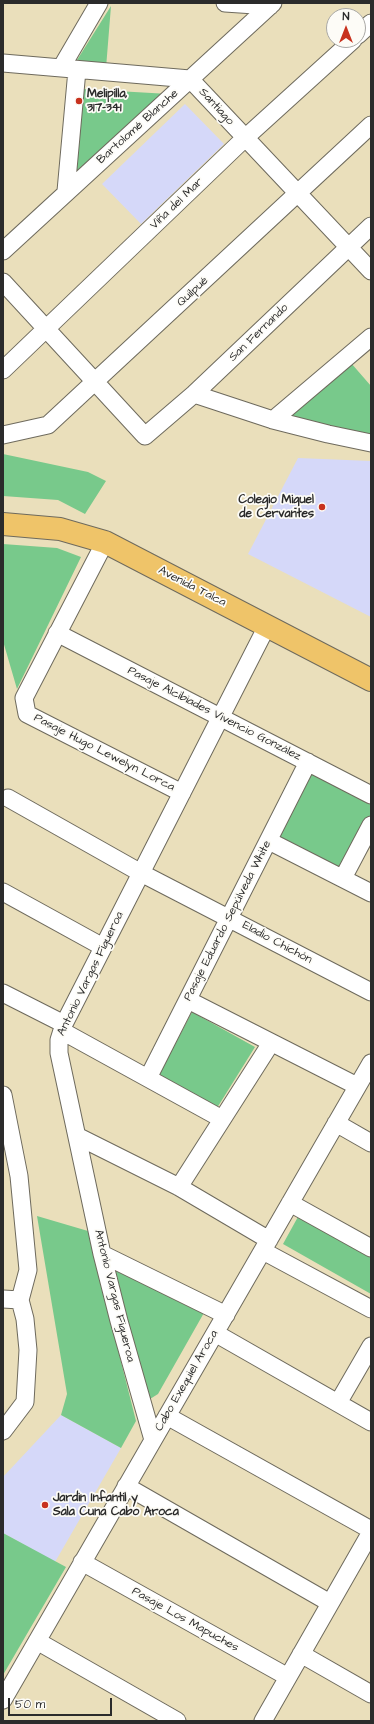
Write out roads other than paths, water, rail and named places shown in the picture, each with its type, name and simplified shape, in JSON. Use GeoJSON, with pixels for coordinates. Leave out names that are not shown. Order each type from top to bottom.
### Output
{"type":"FeatureCollection","features":[{"type":"Feature","properties":{"kind":"main road","name":"Avenida Talca"},"geometry":{"type":"LineString","coordinates":[[3,524],[60,529],[105,542],[371,680]]}},
{"type":"Feature","properties":{"kind":"street"},"geometry":{"type":"LineString","coordinates":[[66,192],[69,69],[99,3]]}},
{"type":"Feature","properties":{"kind":"street"},"geometry":{"type":"LineString","coordinates":[[224,3],[271,5]]}},
{"type":"Feature","properties":{"kind":"street","name":"Bartolomé Blanche"},"geometry":{"type":"LineString","coordinates":[[3,251],[271,5]]}},
{"type":"Feature","properties":{"kind":"street","name":"Viña del Mar"},"geometry":{"type":"LineString","coordinates":[[3,370],[245,138],[344,48]]}},
{"type":"Feature","properties":{"kind":"street","name":"Santiago"},"geometry":{"type":"LineString","coordinates":[[3,63],[190,79],[371,271]]}},
{"type":"Feature","properties":{"kind":"street","name":"Quilpué"},"geometry":{"type":"LineString","coordinates":[[3,435],[48,425],[371,126]]}},
{"type":"Feature","properties":{"kind":"street","name":"San Fernando"},"geometry":{"type":"LineString","coordinates":[[95,383],[145,436],[194,394],[371,226]]}},
{"type":"Feature","properties":{"kind":"street"},"geometry":{"type":"LineString","coordinates":[[3,282],[95,383]]}},
{"type":"Feature","properties":{"kind":"street"},"geometry":{"type":"LineString","coordinates":[[273,420],[371,337]]}},
{"type":"Feature","properties":{"kind":"street"},"geometry":{"type":"LineString","coordinates":[[194,394],[273,420],[371,443]]}},
{"type":"Feature","properties":{"kind":"street","name":"Pasaje Hugo Lewelyn Lorca"},"geometry":{"type":"LineString","coordinates":[[105,542],[24,698],[27,714],[182,793]]}},
{"type":"Feature","properties":{"kind":"street","name":"Antonio Vargas Figueroa"},"geometry":{"type":"LineString","coordinates":[[153,1440],[119,1321],[102,1254],[59,1053],[59,1040],[63,1027],[103,947],[267,626]]}},
{"type":"Feature","properties":{"kind":"street","name":"Pasaje Alcibiades Vivencio González"},"geometry":{"type":"LineString","coordinates":[[57,633],[371,795]]}},
{"type":"Feature","properties":{"kind":"street","name":"Pasaje Eduardo Sepúlveda White"},"geometry":{"type":"LineString","coordinates":[[148,1078],[308,762]]}},
{"type":"Feature","properties":{"kind":"street","name":"Eladio Chichón"},"geometry":{"type":"LineString","coordinates":[[8,798],[141,873],[371,992]]}},
{"type":"Feature","properties":{"kind":"street"},"geometry":{"type":"LineString","coordinates":[[343,878],[371,825]]}},
{"type":"Feature","properties":{"kind":"street"},"geometry":{"type":"LineString","coordinates":[[269,841],[371,893]]}},
{"type":"Feature","properties":{"kind":"street"},"geometry":{"type":"LineString","coordinates":[[3,892],[103,947]]}},
{"type":"Feature","properties":{"kind":"street"},"geometry":{"type":"LineString","coordinates":[[3,993],[222,1120]]}},
{"type":"Feature","properties":{"kind":"street"},"geometry":{"type":"LineString","coordinates":[[188,1000],[357,1086]]}},
{"type":"Feature","properties":{"kind":"street"},"geometry":{"type":"LineString","coordinates":[[178,1187],[271,1043]]}},
{"type":"Feature","properties":{"kind":"street","name":"Cabo Exequiel Aroca"},"geometry":{"type":"LineString","coordinates":[[3,1700],[371,1063]]}},
{"type":"Feature","properties":{"kind":"street"},"geometry":{"type":"LineString","coordinates":[[3,1095],[19,1176],[28,1270],[11,1300],[25,1319],[28,1350],[25,1402],[3,1431]]}},
{"type":"Feature","properties":{"kind":"street"},"geometry":{"type":"LineString","coordinates":[[336,1123],[371,1142]]}},
{"type":"Feature","properties":{"kind":"street"},"geometry":{"type":"LineString","coordinates":[[77,1136],[178,1187],[266,1245],[371,1309]]}},
{"type":"Feature","properties":{"kind":"street"},"geometry":{"type":"LineString","coordinates":[[290,1203],[371,1248]]}},
{"type":"Feature","properties":{"kind":"street"},"geometry":{"type":"LineString","coordinates":[[102,1254],[226,1315]]}},
{"type":"Feature","properties":{"kind":"street"},"geometry":{"type":"LineString","coordinates":[[215,1333],[371,1422]]}},
{"type":"Feature","properties":{"kind":"street"},"geometry":{"type":"LineString","coordinates":[[338,1403],[371,1346]]}},
{"type":"Feature","properties":{"kind":"street"},"geometry":{"type":"LineString","coordinates":[[167,1416],[371,1531],[263,1721]]}},
{"type":"Feature","properties":{"kind":"street"},"geometry":{"type":"LineString","coordinates":[[126,1486],[330,1603]]}},
{"type":"Feature","properties":{"kind":"street","name":"Pasaje Los Mapuches"},"geometry":{"type":"LineString","coordinates":[[82,1562],[288,1678]]}},
{"type":"Feature","properties":{"kind":"street"},"geometry":{"type":"LineString","coordinates":[[37,1641],[177,1721]]}},
{"type":"Feature","properties":{"kind":"street"},"geometry":{"type":"LineString","coordinates":[[301,1654],[371,1694]]}},
{"type":"Feature","properties":{"kind":"place","name":"Melipilla, 317-341"},"geometry":{"type":"Point","coordinates":[79,101]}},
{"type":"Feature","properties":{"kind":"place","name":"Colegio Miguel de Cervantes"},"geometry":{"type":"Point","coordinates":[322,507]}},
{"type":"Feature","properties":{"kind":"place","name":"Jardin Infantil y Sala Cuna Cabo Aroca"},"geometry":{"type":"Point","coordinates":[45,1505]}}]}
